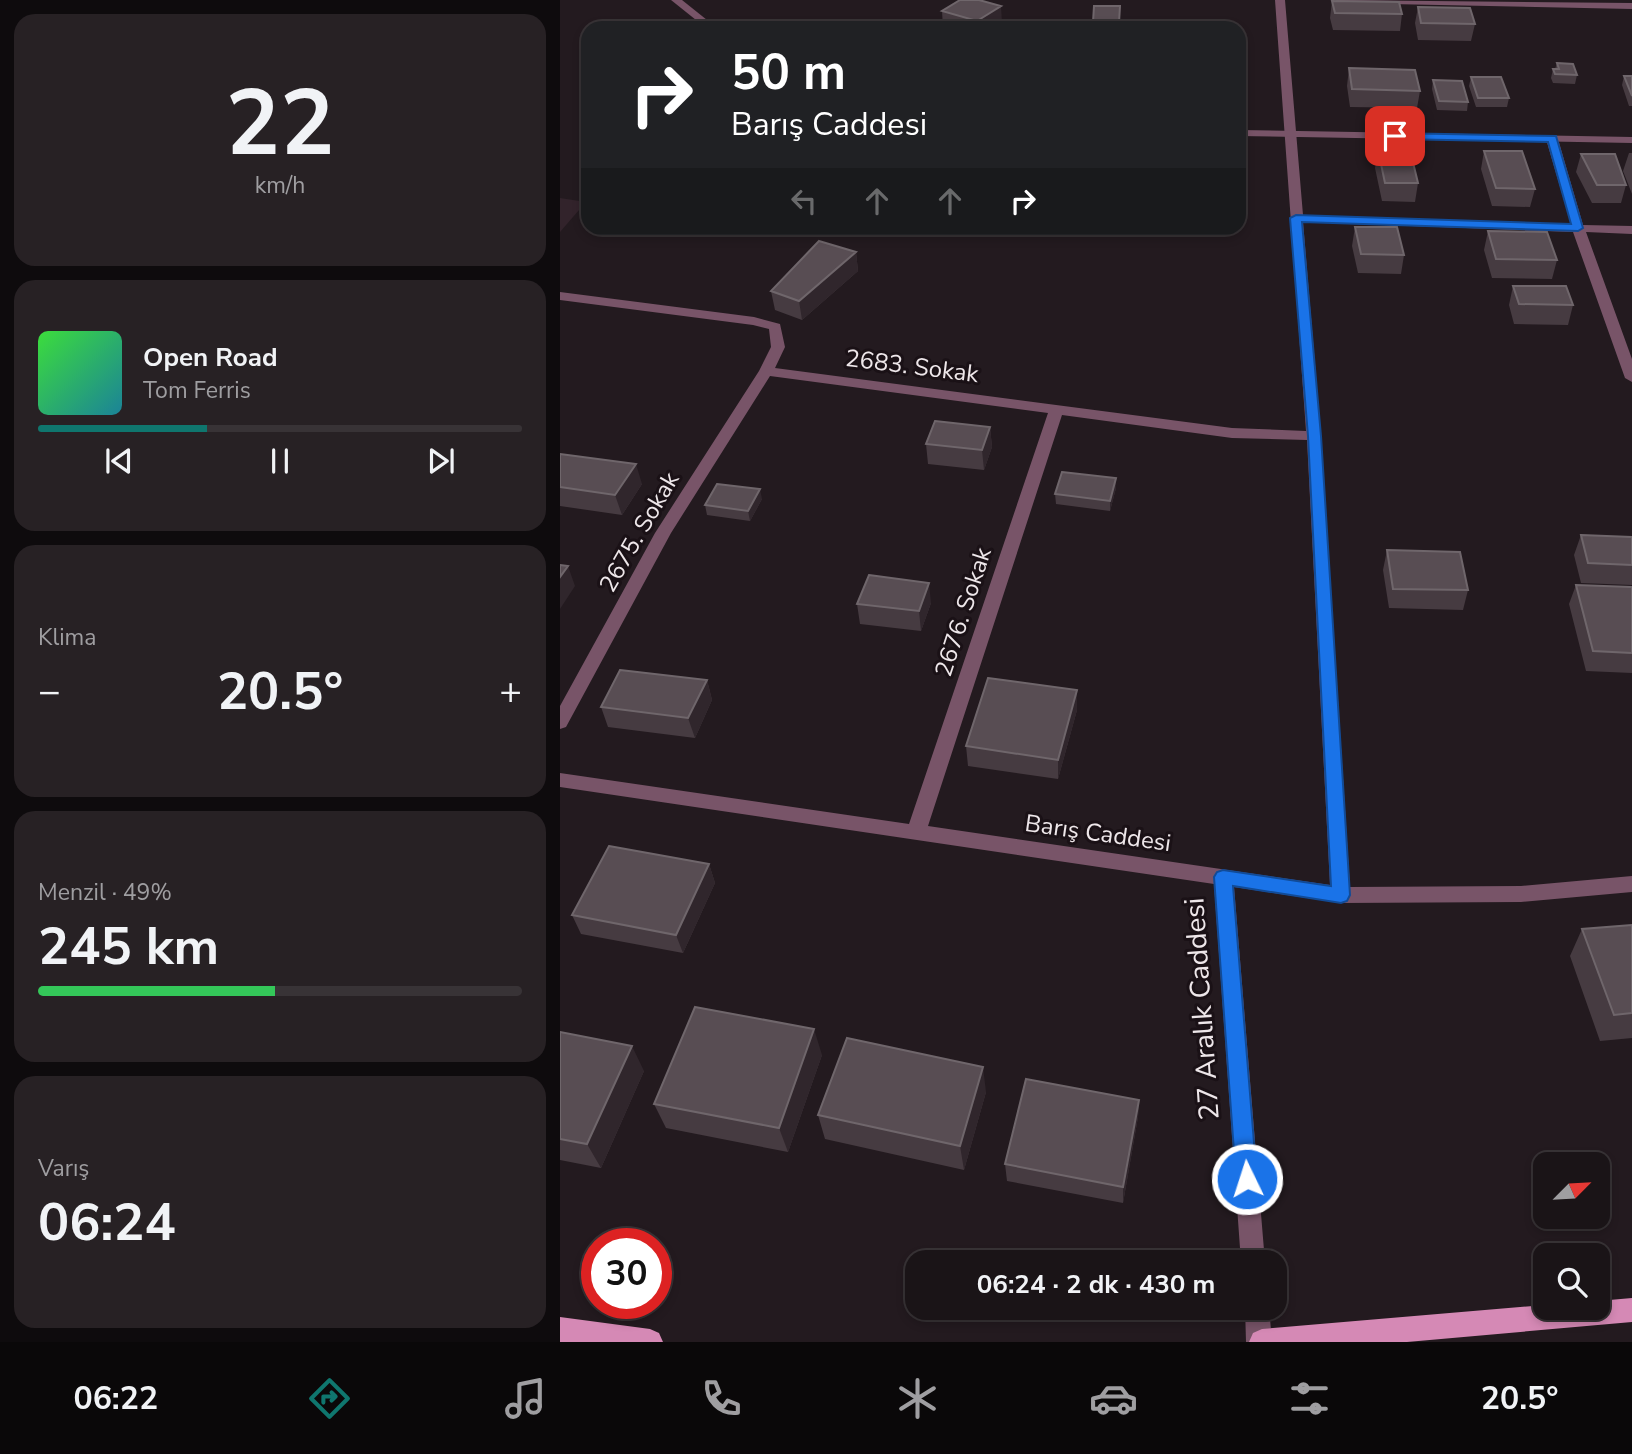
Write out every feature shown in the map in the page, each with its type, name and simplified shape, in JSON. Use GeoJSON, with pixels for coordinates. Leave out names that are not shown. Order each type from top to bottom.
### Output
{"type":"FeatureCollection","features":[{"type":"Feature","properties":{"kind":"main road"},"geometry":{"type":"LineString","coordinates":[[1261,1342],[1632,1310]]}},
{"type":"Feature","properties":{"kind":"main road"},"geometry":{"type":"LineString","coordinates":[[560,1330],[650,1342]]}},
{"type":"Feature","properties":{"kind":"street"},"geometry":{"type":"LineString","coordinates":[[676,0],[703,21]]}},
{"type":"Feature","properties":{"kind":"street"},"geometry":{"type":"LineString","coordinates":[[1280,0],[1314,436],[1341,895]]}},
{"type":"Feature","properties":{"kind":"street"},"geometry":{"type":"LineString","coordinates":[[1340,0],[1632,6]]}},
{"type":"Feature","properties":{"kind":"street"},"geometry":{"type":"LineString","coordinates":[[1246,133],[1632,140]]}},
{"type":"Feature","properties":{"kind":"street"},"geometry":{"type":"LineString","coordinates":[[1552,139],[1578,228],[1632,379]]}},
{"type":"Feature","properties":{"kind":"street"},"geometry":{"type":"LineString","coordinates":[[1296,218],[1632,230]]}},
{"type":"Feature","properties":{"kind":"street"},"geometry":{"type":"LineString","coordinates":[[560,296],[754,321],[775,327],[778,347],[766,371]]}},
{"type":"Feature","properties":{"kind":"street","name":"2683. Sokak"},"geometry":{"type":"LineString","coordinates":[[766,371],[1232,433],[1314,436]]}},
{"type":"Feature","properties":{"kind":"street","name":"2675. Sokak"},"geometry":{"type":"LineString","coordinates":[[560,722],[663,533],[766,371]]}},
{"type":"Feature","properties":{"kind":"street","name":"2676. Sokak"},"geometry":{"type":"LineString","coordinates":[[916,832],[1057,408]]}},
{"type":"Feature","properties":{"kind":"street","name":"Barış Caddesi"},"geometry":{"type":"LineString","coordinates":[[560,780],[1341,895],[1521,894],[1632,884]]}},
{"type":"Feature","properties":{"kind":"street","name":"27 Aralık Caddesi"},"geometry":{"type":"LineString","coordinates":[[1223,877],[1252,1250]]}},
{"type":"Feature","properties":{"kind":"street"},"geometry":{"type":"LineString","coordinates":[[1258,1320],[1261,1342]]}},
{"type":"Feature","properties":{"kind":"shaded area"},"geometry":{"type":"Polygon","coordinates":[[[560,198],[581,201],[581,208],[560,232],[560,198]]]}},
{"type":"Feature","properties":{"kind":"building"},"geometry":{"type":"Polygon","coordinates":[[[960,0],[979,0],[1001,6],[977,21],[942,11],[960,0]]]}},
{"type":"Feature","properties":{"kind":"building"},"geometry":{"type":"Polygon","coordinates":[[[1332,1],[1399,2],[1402,14],[1335,13],[1332,1]]]}},
{"type":"Feature","properties":{"kind":"building"},"geometry":{"type":"Polygon","coordinates":[[[1094,6],[1120,6],[1119,21],[1093,21],[1094,6]]]}},
{"type":"Feature","properties":{"kind":"building"},"geometry":{"type":"Polygon","coordinates":[[[1418,7],[1470,8],[1475,24],[1421,23],[1418,7]]]}},
{"type":"Feature","properties":{"kind":"building"},"geometry":{"type":"Polygon","coordinates":[[[1557,63],[1573,64],[1577,75],[1555,74],[1553,69],[1559,69],[1557,63]]]}},
{"type":"Feature","properties":{"kind":"building"},"geometry":{"type":"Polygon","coordinates":[[[1349,68],[1415,70],[1420,91],[1352,89],[1349,68]]]}},
{"type":"Feature","properties":{"kind":"building"},"geometry":{"type":"Polygon","coordinates":[[[1624,76],[1632,76],[1632,96],[1624,76]]]}},
{"type":"Feature","properties":{"kind":"building"},"geometry":{"type":"Polygon","coordinates":[[[1471,77],[1501,77],[1509,98],[1478,98],[1471,77]]]}},
{"type":"Feature","properties":{"kind":"building"},"geometry":{"type":"Polygon","coordinates":[[[1433,80],[1462,81],[1468,102],[1439,101],[1433,80]]]}},
{"type":"Feature","properties":{"kind":"building"},"geometry":{"type":"Polygon","coordinates":[[[1378,150],[1410,150],[1418,183],[1385,183],[1378,150]]]}},
{"type":"Feature","properties":{"kind":"building"},"geometry":{"type":"Polygon","coordinates":[[[1484,151],[1522,151],[1535,189],[1496,188],[1484,151]]]}},
{"type":"Feature","properties":{"kind":"building"},"geometry":{"type":"Polygon","coordinates":[[[1581,154],[1615,154],[1626,185],[1597,185],[1581,154]]]}},
{"type":"Feature","properties":{"kind":"building"},"geometry":{"type":"Polygon","coordinates":[[[1355,227],[1397,227],[1404,255],[1361,254],[1355,227]]]}},
{"type":"Feature","properties":{"kind":"building"},"geometry":{"type":"Polygon","coordinates":[[[1488,231],[1547,232],[1557,260],[1496,259],[1488,231]]]}},
{"type":"Feature","properties":{"kind":"building"},"geometry":{"type":"Polygon","coordinates":[[[819,241],[856,252],[799,301],[771,291],[819,241]]]}},
{"type":"Feature","properties":{"kind":"building"},"geometry":{"type":"Polygon","coordinates":[[[1513,286],[1566,286],[1573,305],[1519,304],[1513,286]]]}},
{"type":"Feature","properties":{"kind":"building"},"geometry":{"type":"Polygon","coordinates":[[[935,421],[990,427],[982,450],[926,444],[935,421]]]}},
{"type":"Feature","properties":{"kind":"building"},"geometry":{"type":"Polygon","coordinates":[[[560,454],[636,464],[615,495],[560,487],[560,454]]]}},
{"type":"Feature","properties":{"kind":"building"},"geometry":{"type":"Polygon","coordinates":[[[1062,472],[1116,478],[1110,501],[1055,494],[1062,472]]]}},
{"type":"Feature","properties":{"kind":"building"},"geometry":{"type":"Polygon","coordinates":[[[717,484],[760,489],[748,511],[705,505],[717,484]]]}},
{"type":"Feature","properties":{"kind":"building"},"geometry":{"type":"Polygon","coordinates":[[[1581,535],[1632,537],[1632,565],[1588,563],[1581,535]]]}},
{"type":"Feature","properties":{"kind":"building"},"geometry":{"type":"Polygon","coordinates":[[[1387,550],[1460,552],[1468,590],[1393,589],[1387,550]]]}},
{"type":"Feature","properties":{"kind":"building"},"geometry":{"type":"Polygon","coordinates":[[[560,565],[568,566],[560,577],[560,565]]]}},
{"type":"Feature","properties":{"kind":"building"},"geometry":{"type":"Polygon","coordinates":[[[869,575],[929,583],[919,611],[857,604],[869,575]]]}},
{"type":"Feature","properties":{"kind":"building"},"geometry":{"type":"Polygon","coordinates":[[[1576,585],[1632,587],[1632,653],[1593,651],[1576,585]]]}},
{"type":"Feature","properties":{"kind":"building"},"geometry":{"type":"Polygon","coordinates":[[[620,670],[707,680],[688,718],[601,707],[620,670]]]}},
{"type":"Feature","properties":{"kind":"building"},"geometry":{"type":"Polygon","coordinates":[[[988,678],[1077,690],[1058,760],[966,746],[988,678]]]}},
{"type":"Feature","properties":{"kind":"building"},"geometry":{"type":"Polygon","coordinates":[[[609,846],[709,864],[676,935],[572,915],[609,846]]]}},
{"type":"Feature","properties":{"kind":"building"},"geometry":{"type":"Polygon","coordinates":[[[1632,925],[1632,1013],[1614,1015],[1582,929],[1632,925]]]}},
{"type":"Feature","properties":{"kind":"building"},"geometry":{"type":"Polygon","coordinates":[[[695,1007],[814,1029],[779,1128],[654,1104],[695,1007]]]}},
{"type":"Feature","properties":{"kind":"building"},"geometry":{"type":"Polygon","coordinates":[[[560,1032],[632,1046],[587,1144],[560,1139],[560,1032]]]}},
{"type":"Feature","properties":{"kind":"building"},"geometry":{"type":"Polygon","coordinates":[[[847,1038],[983,1067],[960,1146],[818,1115],[847,1038]]]}},
{"type":"Feature","properties":{"kind":"building"},"geometry":{"type":"Polygon","coordinates":[[[1026,1079],[1139,1100],[1123,1187],[1005,1164],[1026,1079]]]}},
{"type":"Feature","properties":{"kind":"route"},"geometry":{"type":"LineString","coordinates":[[1247,1179],[1223,877],[1341,895],[1314,436],[1296,218],[1578,228],[1552,139],[1395,136]]}}]}
